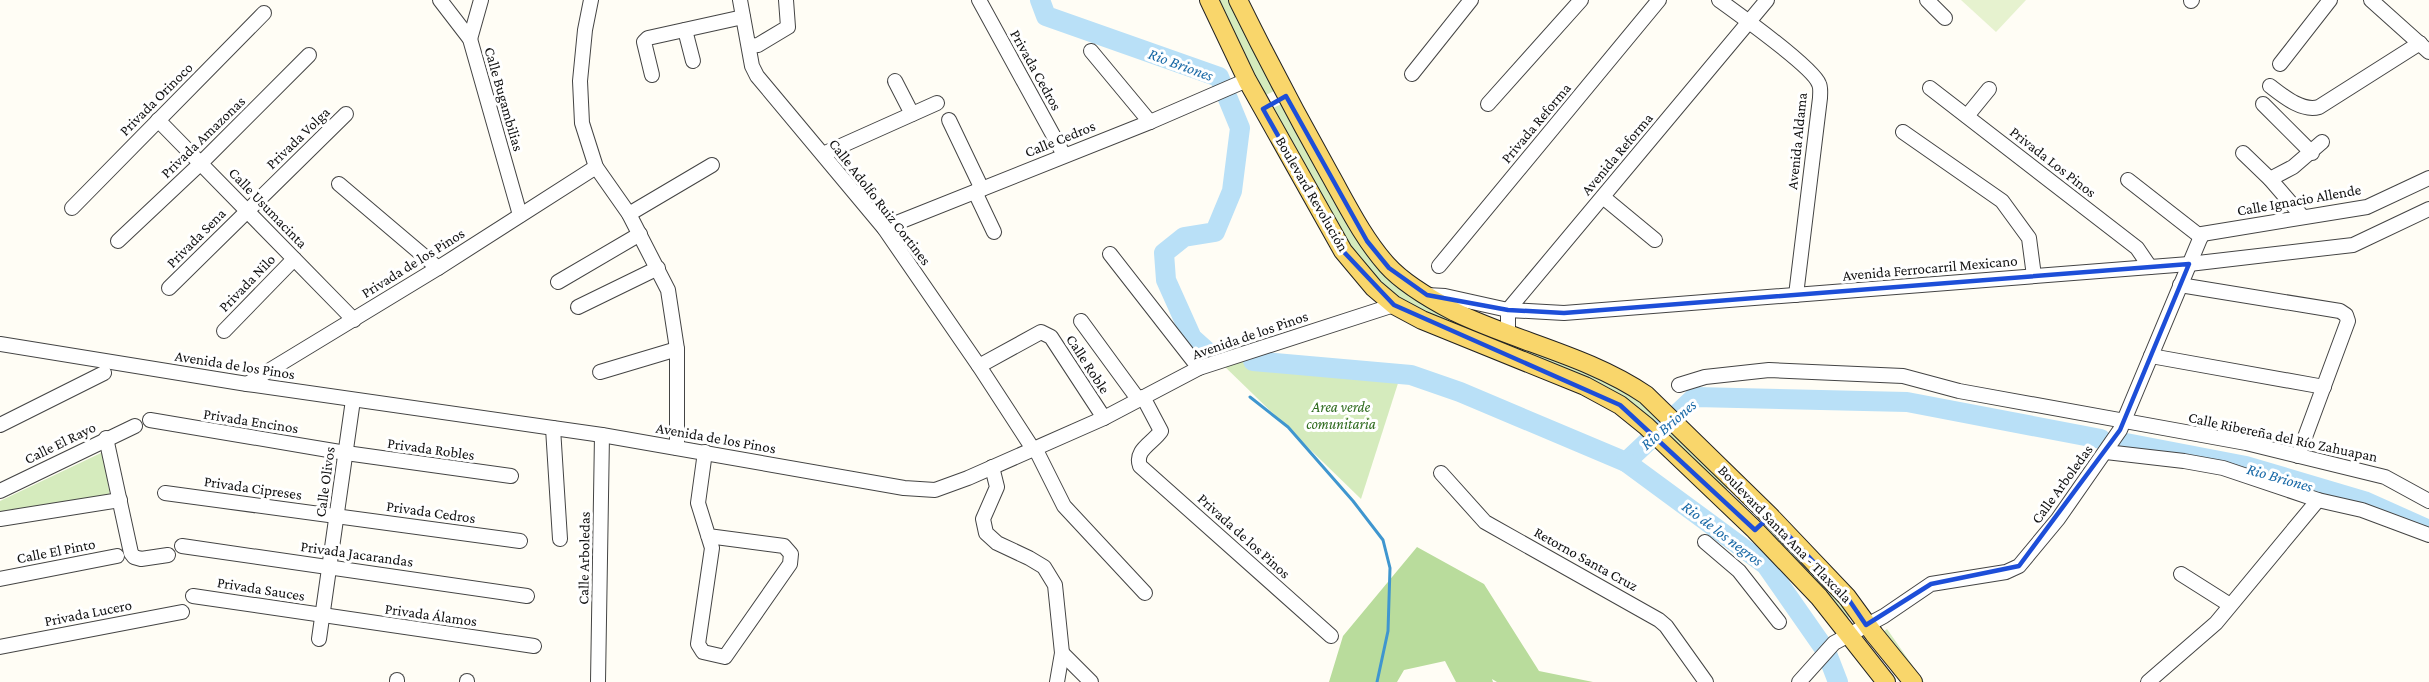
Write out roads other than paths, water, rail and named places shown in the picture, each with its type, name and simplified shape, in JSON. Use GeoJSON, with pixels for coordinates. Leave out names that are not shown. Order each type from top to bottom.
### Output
{"type":"FeatureCollection","features":[{"type":"Feature","properties":{"kind":"main road","name":"Boulevard Revolución"},"geometry":{"type":"LineString","coordinates":[[1209,0],[1239,83],[1263,109],[1343,250],[1374,288],[1394,305],[1422,320],[1585,386],[1605,395],[1630,413]]}},
{"type":"Feature","properties":{"kind":"main road","name":"Boulevard Revolución"},"geometry":{"type":"LineString","coordinates":[[1238,0],[1286,96],[1366,241],[1389,268],[1427,295],[1461,315],[1607,372],[1628,382],[1646,395]]}},
{"type":"Feature","properties":{"kind":"main road"},"geometry":{"type":"LineString","coordinates":[[1263,109],[1286,96]]}},
{"type":"Feature","properties":{"kind":"main road","name":"Boulevard Santa Ana - Tlaxcala"},"geometry":{"type":"LineString","coordinates":[[1646,395],[1770,516],[1847,597],[1866,625],[1913,682]]}},
{"type":"Feature","properties":{"kind":"main road","name":"Boulevard Santa Ana - Tlaxcala"},"geometry":{"type":"LineString","coordinates":[[1630,413],[1755,530],[1818,597],[1841,639],[1886,682]]}},
{"type":"Feature","properties":{"kind":"main road"},"geometry":{"type":"LineString","coordinates":[[1721,497],[1735,481]]}},
{"type":"Feature","properties":{"kind":"main road"},"geometry":{"type":"LineString","coordinates":[[1755,530],[1770,516]]}},
{"type":"Feature","properties":{"kind":"street","name":"Calle Bugambilias"},"geometry":{"type":"LineString","coordinates":[[440,0],[470,39],[520,216]]}},
{"type":"Feature","properties":{"kind":"street"},"geometry":{"type":"LineString","coordinates":[[470,39],[481,0]]}},
{"type":"Feature","properties":{"kind":"street"},"geometry":{"type":"LineString","coordinates":[[591,0],[585,30],[580,81],[582,123],[596,168],[629,214],[668,290],[677,349],[677,448]]}},
{"type":"Feature","properties":{"kind":"street","name":"Calle Adolfo Ruiz Cortines"},"geometry":{"type":"LineString","coordinates":[[740,0],[752,66],[757,76],[884,228],[1034,449],[1064,506],[1145,593]]}},
{"type":"Feature","properties":{"kind":"street"},"geometry":{"type":"LineString","coordinates":[[749,46],[758,45],[789,27],[786,0]]}},
{"type":"Feature","properties":{"kind":"street","name":"Privada Cedros"},"geometry":{"type":"LineString","coordinates":[[979,0],[1064,155]]}},
{"type":"Feature","properties":{"kind":"street"},"geometry":{"type":"LineString","coordinates":[[1412,74],[1472,0]]}},
{"type":"Feature","properties":{"kind":"street"},"geometry":{"type":"LineString","coordinates":[[1488,104],[1581,0]]}},
{"type":"Feature","properties":{"kind":"street","name":"Privada Reforma"},"geometry":{"type":"LineString","coordinates":[[1439,266],[1659,0]]}},
{"type":"Feature","properties":{"kind":"street","name":"Avenida Aldama"},"geometry":{"type":"LineString","coordinates":[[1719,0],[1749,21],[1809,70],[1819,84],[1820,98],[1796,295]]}},
{"type":"Feature","properties":{"kind":"street","name":"Avenida Reforma"},"geometry":{"type":"LineString","coordinates":[[1508,310],[1767,0]]}},
{"type":"Feature","properties":{"kind":"street"},"geometry":{"type":"LineString","coordinates":[[1927,0],[1945,18]]}},
{"type":"Feature","properties":{"kind":"street"},"geometry":{"type":"LineString","coordinates":[[2280,64],[2330,0]]}},
{"type":"Feature","properties":{"kind":"street"},"geometry":{"type":"LineString","coordinates":[[2270,86],[2304,108],[2312,109],[2424,47],[2371,0]]}},
{"type":"Feature","properties":{"kind":"street","name":"Privada Orinoco"},"geometry":{"type":"LineString","coordinates":[[72,208],[264,14]]}},
{"type":"Feature","properties":{"kind":"street"},"geometry":{"type":"LineString","coordinates":[[652,75],[644,42],[648,38],[743,17]]}},
{"type":"Feature","properties":{"kind":"street"},"geometry":{"type":"LineString","coordinates":[[685,30],[693,61]]}},
{"type":"Feature","properties":{"kind":"street"},"geometry":{"type":"LineString","coordinates":[[1091,51],[1150,122]]}},
{"type":"Feature","properties":{"kind":"street","name":"Privada Amazonas"},"geometry":{"type":"LineString","coordinates":[[118,241],[201,164],[309,55]]}},
{"type":"Feature","properties":{"kind":"street"},"geometry":{"type":"LineString","coordinates":[[895,81],[912,114]]}},
{"type":"Feature","properties":{"kind":"street","name":"Calle Cedros"},"geometry":{"type":"LineString","coordinates":[[884,228],[1150,122],[1239,83]]}},
{"type":"Feature","properties":{"kind":"street","name":"Privada Los Pinos"},"geometry":{"type":"LineString","coordinates":[[1930,88],[2137,248],[2150,267]]}},
{"type":"Feature","properties":{"kind":"street"},"geometry":{"type":"LineString","coordinates":[[1967,116],[1989,89]]}},
{"type":"Feature","properties":{"kind":"street"},"geometry":{"type":"LineString","coordinates":[[823,154],[937,103]]}},
{"type":"Feature","properties":{"kind":"street"},"geometry":{"type":"LineString","coordinates":[[2263,104],[2312,153]]}},
{"type":"Feature","properties":{"kind":"street","name":"Privada Volga"},"geometry":{"type":"LineString","coordinates":[[247,211],[346,114]]}},
{"type":"Feature","properties":{"kind":"street","name":"Calle Usumacinta"},"geometry":{"type":"LineString","coordinates":[[158,120],[354,320]]}},
{"type":"Feature","properties":{"kind":"street"},"geometry":{"type":"LineString","coordinates":[[949,120],[994,232]]}},
{"type":"Feature","properties":{"kind":"street"},"geometry":{"type":"LineString","coordinates":[[1903,132],[2002,201],[2029,238],[2034,276]]}},
{"type":"Feature","properties":{"kind":"street"},"geometry":{"type":"LineString","coordinates":[[2270,179],[2294,167],[2322,142]]}},
{"type":"Feature","properties":{"kind":"street"},"geometry":{"type":"LineString","coordinates":[[2243,153],[2270,179],[2302,216]]}},
{"type":"Feature","properties":{"kind":"street"},"geometry":{"type":"LineString","coordinates":[[629,214],[712,165]]}},
{"type":"Feature","properties":{"kind":"street","name":"Privada de los Pinos"},"geometry":{"type":"LineString","coordinates":[[247,384],[354,320],[596,168]]}},
{"type":"Feature","properties":{"kind":"street","name":"Calle Ignacio Allende"},"geometry":{"type":"LineString","coordinates":[[2201,237],[2202,234],[2367,207],[2429,178]]}},
{"type":"Feature","properties":{"kind":"street"},"geometry":{"type":"LineString","coordinates":[[2128,180],[2201,237],[2190,264]]}},
{"type":"Feature","properties":{"kind":"street"},"geometry":{"type":"LineString","coordinates":[[339,184],[438,268]]}},
{"type":"Feature","properties":{"kind":"street"},"geometry":{"type":"LineString","coordinates":[[1603,197],[1655,240]]}},
{"type":"Feature","properties":{"kind":"street","name":"Avenida Ferrocarril Mexicano"},"geometry":{"type":"LineString","coordinates":[[1427,295],[1445,296],[1508,310],[1564,313],[2190,264],[2353,245],[2429,209]]}},
{"type":"Feature","properties":{"kind":"street","name":"Privada Sena"},"geometry":{"type":"LineString","coordinates":[[169,288],[247,211]]}},
{"type":"Feature","properties":{"kind":"street"},"geometry":{"type":"LineString","coordinates":[[558,282],[640,234]]}},
{"type":"Feature","properties":{"kind":"street"},"geometry":{"type":"LineString","coordinates":[[1110,254],[1199,368]]}},
{"type":"Feature","properties":{"kind":"street","name":"Privada Nilo"},"geometry":{"type":"LineString","coordinates":[[224,331],[294,259]]}},
{"type":"Feature","properties":{"kind":"street","name":"Calle Arboledas"},"geometry":{"type":"LineString","coordinates":[[1799,682],[1841,639],[1884,616],[1931,584],[2006,572],[2019,566],[2058,519],[2106,452],[2124,421],[2190,264]]}},
{"type":"Feature","properties":{"kind":"street"},"geometry":{"type":"LineString","coordinates":[[578,307],[658,268]]}},
{"type":"Feature","properties":{"kind":"street"},"geometry":{"type":"LineString","coordinates":[[2180,285],[2340,311],[2346,315],[2348,321],[2298,456]]}},
{"type":"Feature","properties":{"kind":"street","name":"Avenida de los Pinos"},"geometry":{"type":"LineString","coordinates":[[0,344],[247,384],[602,435],[904,488],[935,490],[1104,418],[1199,368],[1394,305]]}},
{"type":"Feature","properties":{"kind":"street"},"geometry":{"type":"LineString","coordinates":[[1508,310],[1508,334]]}},
{"type":"Feature","properties":{"kind":"street"},"geometry":{"type":"LineString","coordinates":[[1081,321],[1141,398]]}},
{"type":"Feature","properties":{"kind":"street","name":"Calle Roble"},"geometry":{"type":"LineString","coordinates":[[979,366],[1041,332],[1051,337],[1104,418]]}},
{"type":"Feature","properties":{"kind":"street"},"geometry":{"type":"LineString","coordinates":[[600,372],[677,349]]}},
{"type":"Feature","properties":{"kind":"street"},"geometry":{"type":"LineString","coordinates":[[2151,356],[2324,387]]}},
{"type":"Feature","properties":{"kind":"street","name":"Calle Ribereña del Río Zahuapan"},"geometry":{"type":"LineString","coordinates":[[1679,385],[1705,377],[1769,370],[1903,376],[1959,391],[2246,443],[2385,477],[2429,501]]}},
{"type":"Feature","properties":{"kind":"street"},"geometry":{"type":"LineString","coordinates":[[0,425],[104,373]]}},
{"type":"Feature","properties":{"kind":"street","name":"Privada de los Pinos"},"geometry":{"type":"LineString","coordinates":[[1141,398],[1161,431],[1140,453],[1138,459],[1140,465],[1331,636]]}},
{"type":"Feature","properties":{"kind":"street","name":"Calle Olivos"},"geometry":{"type":"LineString","coordinates":[[319,639],[353,400]]}},
{"type":"Feature","properties":{"kind":"street","name":"Privada Encinos"},"geometry":{"type":"LineString","coordinates":[[150,420],[346,453]]}},
{"type":"Feature","properties":{"kind":"street","name":"Calle El Rayo"},"geometry":{"type":"LineString","coordinates":[[0,491],[135,426]]}},
{"type":"Feature","properties":{"kind":"street"},"geometry":{"type":"LineString","coordinates":[[553,428],[560,539]]}},
{"type":"Feature","properties":{"kind":"street","name":"Calle Arboledas"},"geometry":{"type":"LineString","coordinates":[[598,682],[602,435]]}},
{"type":"Feature","properties":{"kind":"street"},"geometry":{"type":"LineString","coordinates":[[106,438],[134,557],[141,559],[168,555]]}},
{"type":"Feature","properties":{"kind":"street"},"geometry":{"type":"LineString","coordinates":[[705,452],[698,503],[708,536],[712,548],[698,644],[703,652],[719,658],[725,657],[790,564],[790,554],[784,546],[708,536]]}},
{"type":"Feature","properties":{"kind":"street"},"geometry":{"type":"LineString","coordinates":[[2106,452],[2223,468],[2318,500],[2362,510],[2429,535]]}},
{"type":"Feature","properties":{"kind":"street","name":"Privada Robles"},"geometry":{"type":"LineString","coordinates":[[346,453],[510,477]]}},
{"type":"Feature","properties":{"kind":"street"},"geometry":{"type":"LineString","coordinates":[[992,467],[997,487],[983,519],[986,533],[997,543],[1044,567],[1055,585],[1062,653],[1057,682]]}},
{"type":"Feature","properties":{"kind":"street","name":"Retorno Santa Cruz"},"geometry":{"type":"LineString","coordinates":[[1441,473],[1485,522],[1659,620],[1666,626],[1706,682]]}},
{"type":"Feature","properties":{"kind":"street","name":"Privada Cipreses"},"geometry":{"type":"LineString","coordinates":[[165,493],[337,516]]}},
{"type":"Feature","properties":{"kind":"street"},"geometry":{"type":"LineString","coordinates":[[0,519],[120,500]]}},
{"type":"Feature","properties":{"kind":"street"},"geometry":{"type":"LineString","coordinates":[[2148,682],[2216,623],[2318,500]]}},
{"type":"Feature","properties":{"kind":"street","name":"Privada Cedros"},"geometry":{"type":"LineString","coordinates":[[337,516],[520,541]]}},
{"type":"Feature","properties":{"kind":"street"},"geometry":{"type":"LineString","coordinates":[[1705,542],[1739,571],[1779,622]]}},
{"type":"Feature","properties":{"kind":"street","name":"Privada Jacarandas"},"geometry":{"type":"LineString","coordinates":[[182,546],[527,596]]}},
{"type":"Feature","properties":{"kind":"street","name":"Calle El Pinto"},"geometry":{"type":"LineString","coordinates":[[0,579],[117,556]]}},
{"type":"Feature","properties":{"kind":"street"},"geometry":{"type":"LineString","coordinates":[[2181,574],[2230,605]]}},
{"type":"Feature","properties":{"kind":"street","name":"Privada Sauces"},"geometry":{"type":"LineString","coordinates":[[193,596],[323,616]]}},
{"type":"Feature","properties":{"kind":"street","name":"Privada Lucero"},"geometry":{"type":"LineString","coordinates":[[0,647],[182,612]]}},
{"type":"Feature","properties":{"kind":"street","name":"Privada Álamos"},"geometry":{"type":"LineString","coordinates":[[323,616],[534,646]]}},
{"type":"Feature","properties":{"kind":"street"},"geometry":{"type":"LineString","coordinates":[[1062,653],[1091,682]]}},
{"type":"Feature","properties":{"kind":"waterway","name":"Rio Briones"},"geometry":{"type":"LineString","coordinates":[[1040,0],[1046,16],[1219,77],[1240,128],[1232,191],[1215,232],[1184,237],[1164,253],[1166,280],[1192,338],[1211,355]]}},
{"type":"Feature","properties":{"kind":"waterway","name":"Rio Briones"},"geometry":{"type":"LineString","coordinates":[[1253,361],[1411,375],[1460,392],[1626,462],[1695,397],[1907,402],[2101,439]]}},
{"type":"Feature","properties":{"kind":"waterway"},"geometry":{"type":"LineString","coordinates":[[1250,397],[1288,427],[1353,501],[1383,540],[1390,568],[1388,631],[1377,682]]}},
{"type":"Feature","properties":{"kind":"waterway","name":"Rio Briones"},"geometry":{"type":"LineString","coordinates":[[2126,443],[2246,466],[2364,501],[2427,529]]}},
{"type":"Feature","properties":{"kind":"waterway","name":"Rio de los negros"},"geometry":{"type":"LineString","coordinates":[[1626,462],[1766,565],[1826,651],[1838,682]]}},
{"type":"Feature","properties":{"kind":"park label","name":"Area verde comunitaria"},"geometry":{"type":"Point","coordinates":[1341,416]}}]}
